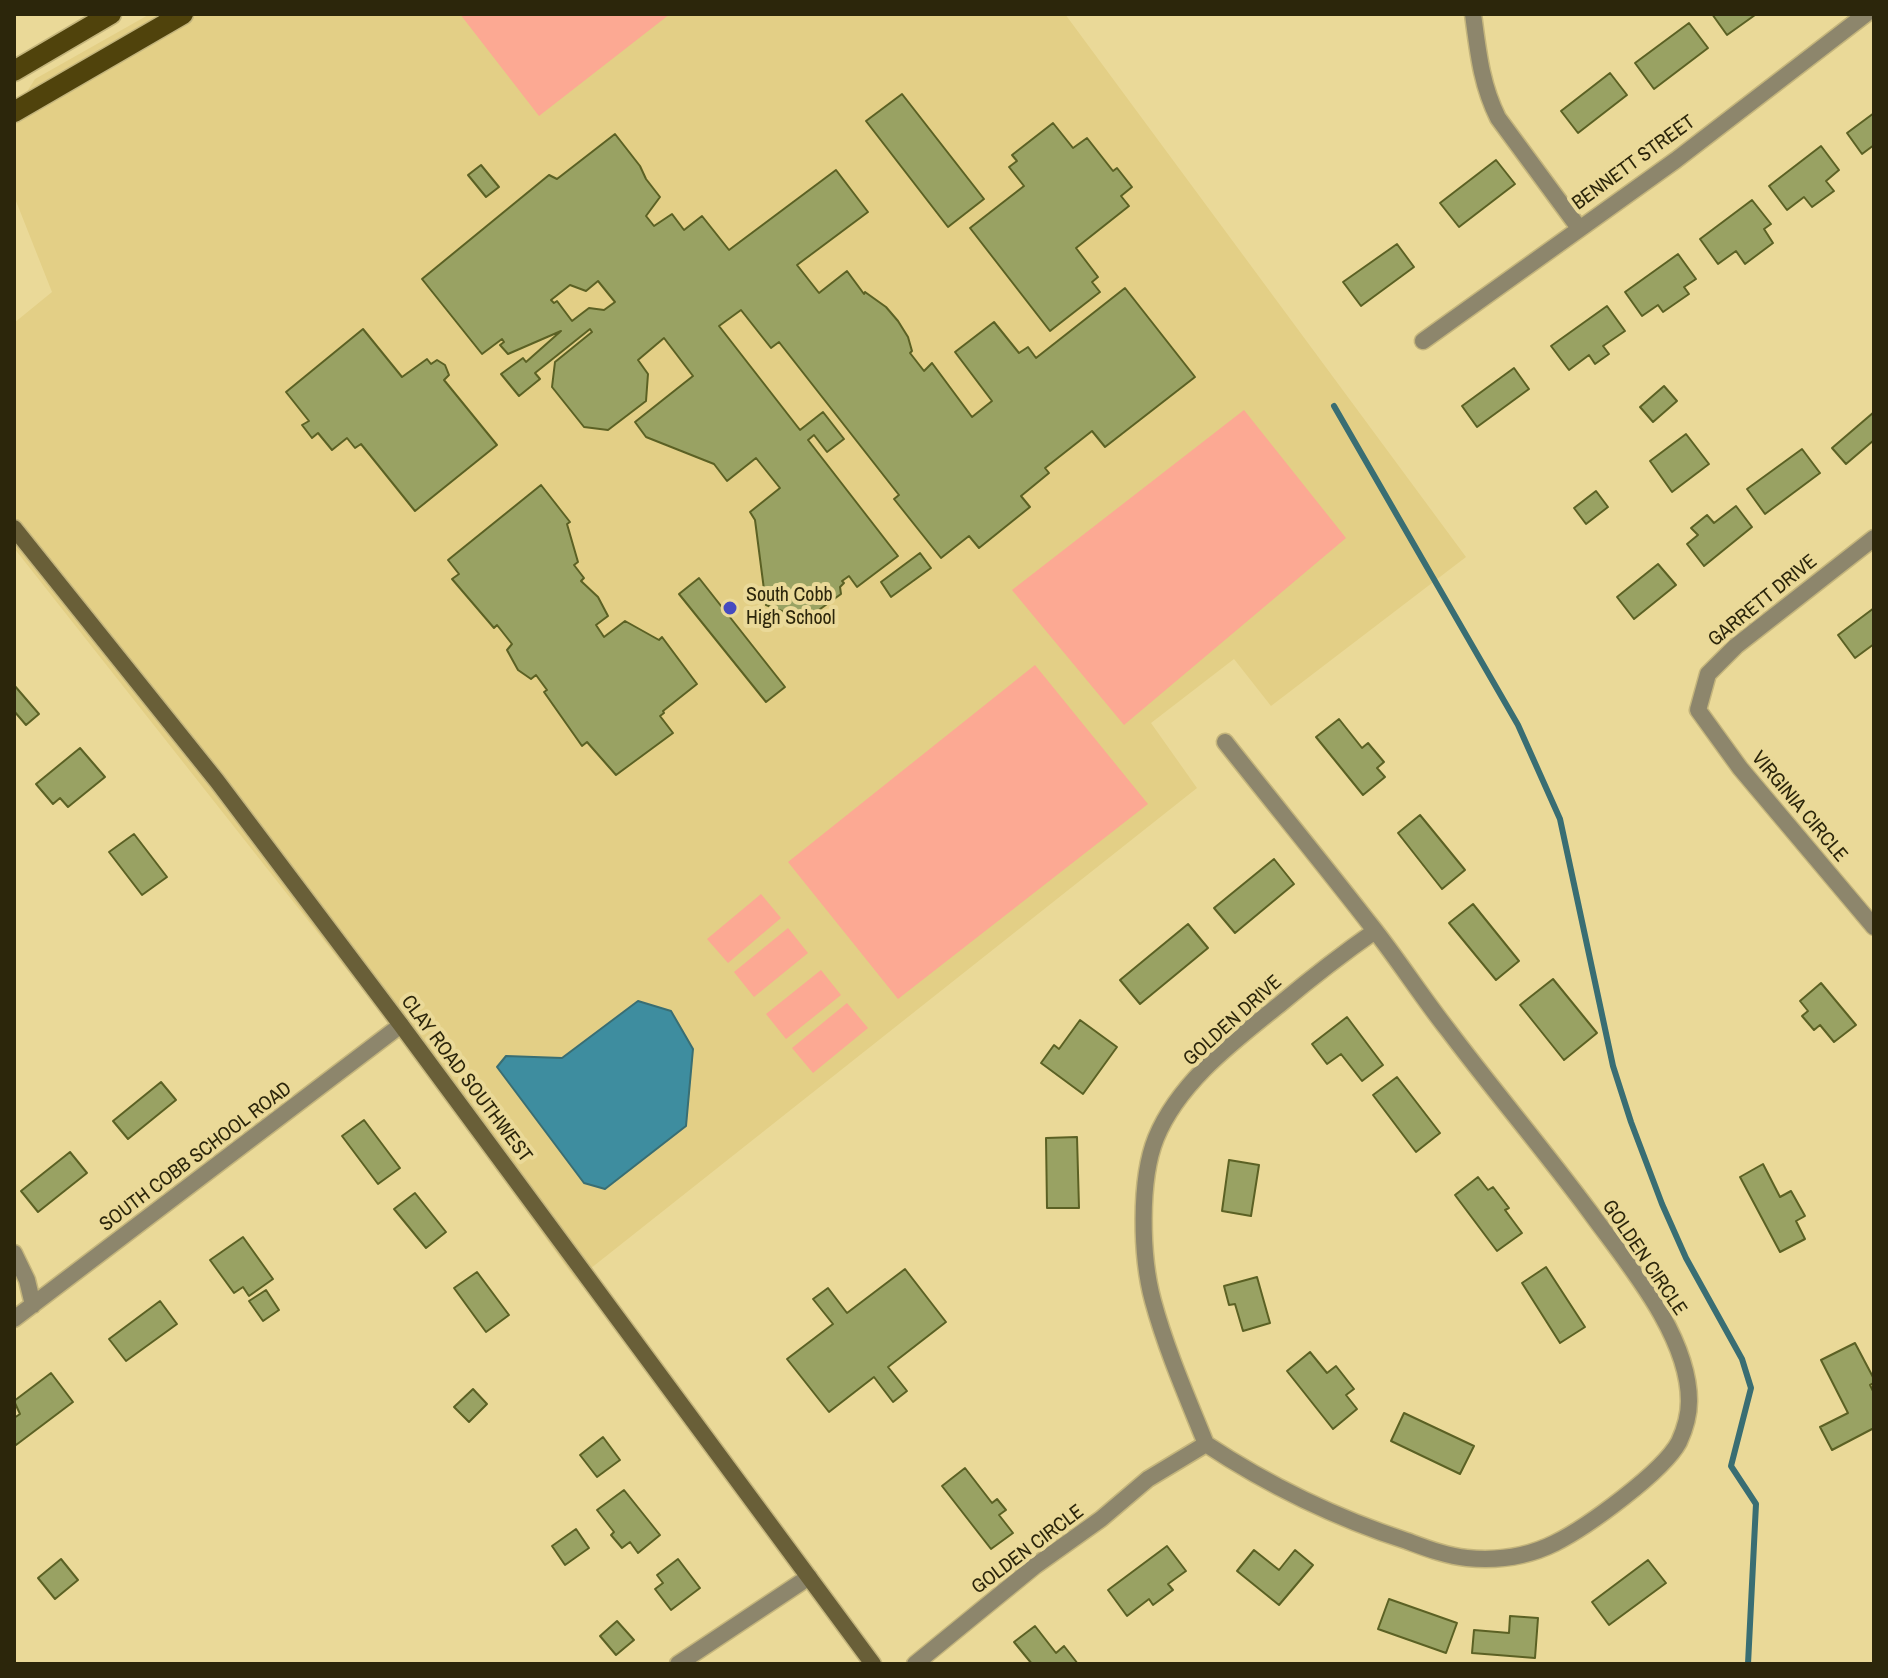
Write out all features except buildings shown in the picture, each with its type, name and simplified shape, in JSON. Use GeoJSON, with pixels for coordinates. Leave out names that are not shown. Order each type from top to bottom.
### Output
{"type":"FeatureCollection","features":[{"type":"Feature","properties":{"kind":"main road"},"geometry":{"type":"LineString","coordinates":[[14,71],[111,14]]}},
{"type":"Feature","properties":{"kind":"main road"},"geometry":{"type":"LineString","coordinates":[[14,112],[183,14]]}},
{"type":"Feature","properties":{"kind":"street"},"geometry":{"type":"LineString","coordinates":[[1473,14],[1476,52],[1489,100],[1520,151],[1579,228]]}},
{"type":"Feature","properties":{"kind":"street","name":"BENNETT STREET"},"geometry":{"type":"LineString","coordinates":[[1423,341],[1676,160],[1866,14]]}},
{"type":"Feature","properties":{"kind":"street","name":"CLAY ROAD SOUTHWEST"},"geometry":{"type":"LineString","coordinates":[[14,528],[217,781],[873,1664]]}},
{"type":"Feature","properties":{"kind":"street","name":"GARRETT DRIVE"},"geometry":{"type":"LineString","coordinates":[[1698,710],[1708,674],[1736,646],[1874,538]]}},
{"type":"Feature","properties":{"kind":"street","name":"VIRGINIA CIRCLE"},"geometry":{"type":"LineString","coordinates":[[1698,710],[1740,768],[1874,927]]}},
{"type":"Feature","properties":{"kind":"street","name":"GOLDEN CIRCLE"},"geometry":{"type":"LineString","coordinates":[[915,1664],[1148,1479],[1206,1444],[1289,1493],[1378,1532],[1442,1553],[1468,1558],[1516,1558],[1535,1553],[1561,1540],[1621,1500],[1678,1445],[1687,1422],[1688,1392],[1682,1361],[1657,1309],[1635,1274],[1375,931],[1225,742]]}},
{"type":"Feature","properties":{"kind":"street","name":"GOLDEN DRIVE"},"geometry":{"type":"LineString","coordinates":[[1206,1444],[1152,1299],[1144,1234],[1148,1165],[1156,1138],[1186,1090],[1230,1045],[1375,931]]}},
{"type":"Feature","properties":{"kind":"street","name":"SOUTH COBB SCHOOL ROAD"},"geometry":{"type":"LineString","coordinates":[[14,1319],[401,1025]]}},
{"type":"Feature","properties":{"kind":"street"},"geometry":{"type":"LineString","coordinates":[[14,1253],[27,1280],[33,1305]]}},
{"type":"Feature","properties":{"kind":"street"},"geometry":{"type":"LineString","coordinates":[[678,1664],[809,1577]]}},
{"type":"Feature","properties":{"kind":"shaded area","name":"South Cobb High School"},"geometry":{"type":"Polygon","coordinates":[[[150,14],[1065,14],[1466,557],[1271,706],[1234,659],[1151,723],[1197,788],[576,1280],[404,1042],[14,548],[14,323],[52,292],[14,196],[14,112],[35,79],[150,14]]]}},
{"type":"Feature","properties":{"kind":"shaded area"},"geometry":{"type":"Polygon","coordinates":[[[460,14],[670,14],[539,116],[460,14]]]}},
{"type":"Feature","properties":{"kind":"shaded area"},"geometry":{"type":"Polygon","coordinates":[[[1244,410],[1346,538],[1124,725],[1012,590],[1244,410]]]}},
{"type":"Feature","properties":{"kind":"shaded area"},"geometry":{"type":"Polygon","coordinates":[[[1035,665],[1148,804],[898,999],[788,862],[1035,665]]]}},
{"type":"Feature","properties":{"kind":"shaded area"},"geometry":{"type":"Polygon","coordinates":[[[761,894],[781,918],[728,963],[707,939],[761,894]]]}},
{"type":"Feature","properties":{"kind":"shaded area"},"geometry":{"type":"Polygon","coordinates":[[[788,928],[808,953],[754,997],[734,972],[788,928]]]}},
{"type":"Feature","properties":{"kind":"shaded area"},"geometry":{"type":"Polygon","coordinates":[[[821,970],[841,995],[786,1039],[766,1014],[821,970]]]}},
{"type":"Feature","properties":{"kind":"shaded area"},"geometry":{"type":"Polygon","coordinates":[[[847,1003],[868,1028],[813,1073],[792,1048],[847,1003]]]}},
{"type":"Feature","properties":{"kind":"water"},"geometry":{"type":"Polygon","coordinates":[[[638,1001],[671,1011],[693,1049],[686,1126],[605,1189],[584,1183],[497,1067],[506,1056],[562,1058],[638,1001]]]}},
{"type":"Feature","properties":{"kind":"waterway"},"geometry":{"type":"LineString","coordinates":[[1334,406],[1518,725],[1560,819],[1613,1066],[1631,1122],[1686,1258],[1742,1359],[1751,1388],[1731,1466],[1756,1504],[1748,1664]]}},
{"type":"Feature","properties":{"kind":"place","name":"South Cobb High School"},"geometry":{"type":"Point","coordinates":[730,608]}}]}
